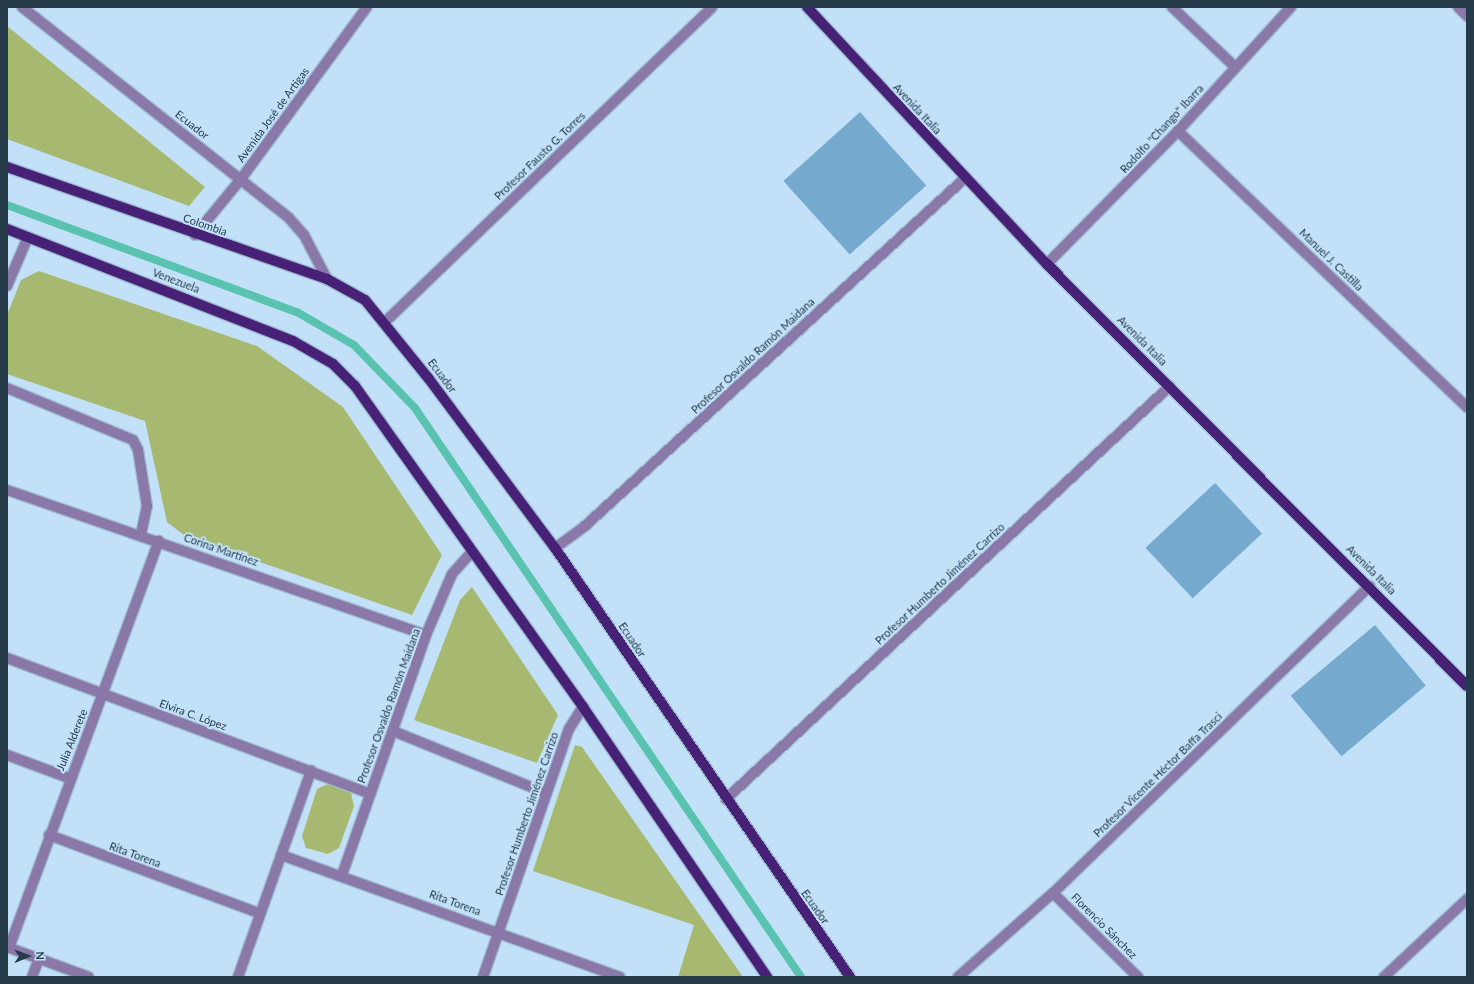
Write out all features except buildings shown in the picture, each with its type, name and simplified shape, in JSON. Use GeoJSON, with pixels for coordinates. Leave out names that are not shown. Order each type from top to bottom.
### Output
{"type":"FeatureCollection","features":[{"type":"Feature","properties":{"kind":"main road","name":"Avenida Italia"},"geometry":{"type":"LineString","coordinates":[[807,7],[964,178],[1047,264],[1370,586],[1467,686]]}},
{"type":"Feature","properties":{"kind":"main road","name":"Colombia"},"geometry":{"type":"LineString","coordinates":[[7,167],[195,235],[327,279],[365,300],[384,323]]}},
{"type":"Feature","properties":{"kind":"main road","name":"Venezuela"},"geometry":{"type":"LineString","coordinates":[[7,229],[293,340],[333,364],[371,406],[471,553]]}},
{"type":"Feature","properties":{"kind":"main road","name":"Ecuador"},"geometry":{"type":"LineString","coordinates":[[384,323],[555,548],[726,799],[850,977]]}},
{"type":"Feature","properties":{"kind":"main road"},"geometry":{"type":"LineString","coordinates":[[471,553],[583,707],[767,977]]}},
{"type":"Feature","properties":{"kind":"street","name":"Ecuador"},"geometry":{"type":"LineString","coordinates":[[22,7],[241,179],[304,235],[327,279]]}},
{"type":"Feature","properties":{"kind":"street","name":"Avenida José de Artigas"},"geometry":{"type":"LineString","coordinates":[[195,235],[241,179],[367,7]]}},
{"type":"Feature","properties":{"kind":"street","name":"Profesor Fausto G. Torres"},"geometry":{"type":"LineString","coordinates":[[384,323],[712,7]]}},
{"type":"Feature","properties":{"kind":"street"},"geometry":{"type":"LineString","coordinates":[[1172,7],[1235,67]]}},
{"type":"Feature","properties":{"kind":"street","name":"Rodolfo \"Chango\" Ibarra"},"geometry":{"type":"LineString","coordinates":[[1047,264],[1178,131],[1291,7]]}},
{"type":"Feature","properties":{"kind":"street"},"geometry":{"type":"LineString","coordinates":[[1458,7],[1467,16]]}},
{"type":"Feature","properties":{"kind":"street","name":"Manuel J. Castilla"},"geometry":{"type":"LineString","coordinates":[[1178,131],[1467,407]]}},
{"type":"Feature","properties":{"kind":"street","name":"Profesor Osvaldo Ramón Maidana"},"geometry":{"type":"LineString","coordinates":[[555,548],[585,526],[964,178]]}},
{"type":"Feature","properties":{"kind":"street"},"geometry":{"type":"LineString","coordinates":[[7,286],[28,237]]}},
{"type":"Feature","properties":{"kind":"street","name":"Profesor Humberto Jiménez Carrizo"},"geometry":{"type":"LineString","coordinates":[[726,799],[1170,386]]}},
{"type":"Feature","properties":{"kind":"street"},"geometry":{"type":"LineString","coordinates":[[7,388],[120,432],[133,440],[138,450],[147,506],[141,535]]}},
{"type":"Feature","properties":{"kind":"street","name":"Corina Martínez"},"geometry":{"type":"LineString","coordinates":[[7,490],[159,541],[426,635]]}},
{"type":"Feature","properties":{"kind":"street","name":"Julia Alderete"},"geometry":{"type":"LineString","coordinates":[[8,948],[69,778],[103,695],[159,541]]}},
{"type":"Feature","properties":{"kind":"street","name":"Profesor Osvaldo Ramón Maidana"},"geometry":{"type":"LineString","coordinates":[[342,875],[426,635],[452,574],[471,553]]}},
{"type":"Feature","properties":{"kind":"street","name":"Profesor Vicente Héctor Baffa Trasci"},"geometry":{"type":"LineString","coordinates":[[958,977],[1053,893],[1370,586]]}},
{"type":"Feature","properties":{"kind":"street","name":"Elvira C. López"},"geometry":{"type":"LineString","coordinates":[[7,658],[370,794]]}},
{"type":"Feature","properties":{"kind":"street","name":"Profesor Humberto Jiménez Carrizo"},"geometry":{"type":"LineString","coordinates":[[483,977],[569,729],[583,707]]}},
{"type":"Feature","properties":{"kind":"street"},"geometry":{"type":"LineString","coordinates":[[393,731],[546,793]]}},
{"type":"Feature","properties":{"kind":"street"},"geometry":{"type":"LineString","coordinates":[[7,755],[69,778]]}},
{"type":"Feature","properties":{"kind":"street"},"geometry":{"type":"LineString","coordinates":[[238,977],[259,913],[310,771]]}},
{"type":"Feature","properties":{"kind":"street","name":"Rita Torena"},"geometry":{"type":"LineString","coordinates":[[48,835],[259,913]]}},
{"type":"Feature","properties":{"kind":"street","name":"Rita Torena"},"geometry":{"type":"LineString","coordinates":[[281,855],[342,875],[620,977]]}},
{"type":"Feature","properties":{"kind":"street","name":"Florencio Sánchez"},"geometry":{"type":"LineString","coordinates":[[1053,893],[1138,977]]}},
{"type":"Feature","properties":{"kind":"street"},"geometry":{"type":"LineString","coordinates":[[1384,977],[1467,899]]}},
{"type":"Feature","properties":{"kind":"street"},"geometry":{"type":"LineString","coordinates":[[8,948],[89,977]]}},
{"type":"Feature","properties":{"kind":"street"},"geometry":{"type":"LineString","coordinates":[[32,977],[39,959]]}},
{"type":"Feature","properties":{"kind":"green space"},"geometry":{"type":"Polygon","coordinates":[[[7,26],[205,187],[189,206],[7,139],[7,26]]]}},
{"type":"Feature","properties":{"kind":"green space"},"geometry":{"type":"Polygon","coordinates":[[[39,271],[257,346],[343,407],[442,555],[412,615],[185,536],[167,522],[145,421],[7,374],[7,315],[21,280],[39,271]]]}},
{"type":"Feature","properties":{"kind":"green space"},"geometry":{"type":"Polygon","coordinates":[[[472,587],[558,715],[537,763],[414,720],[460,600],[472,587]]]}},
{"type":"Feature","properties":{"kind":"green space"},"geometry":{"type":"Polygon","coordinates":[[[575,745],[582,747],[743,977],[678,977],[694,925],[533,871],[575,745]]]}},
{"type":"Feature","properties":{"kind":"green space"},"geometry":{"type":"Polygon","coordinates":[[[328,784],[351,793],[354,806],[339,848],[328,854],[306,848],[302,836],[317,789],[328,784]]]}},
{"type":"Feature","properties":{"kind":"waterway"},"geometry":{"type":"LineString","coordinates":[[7,205],[297,312],[354,345],[415,408],[801,977]]}}]}
